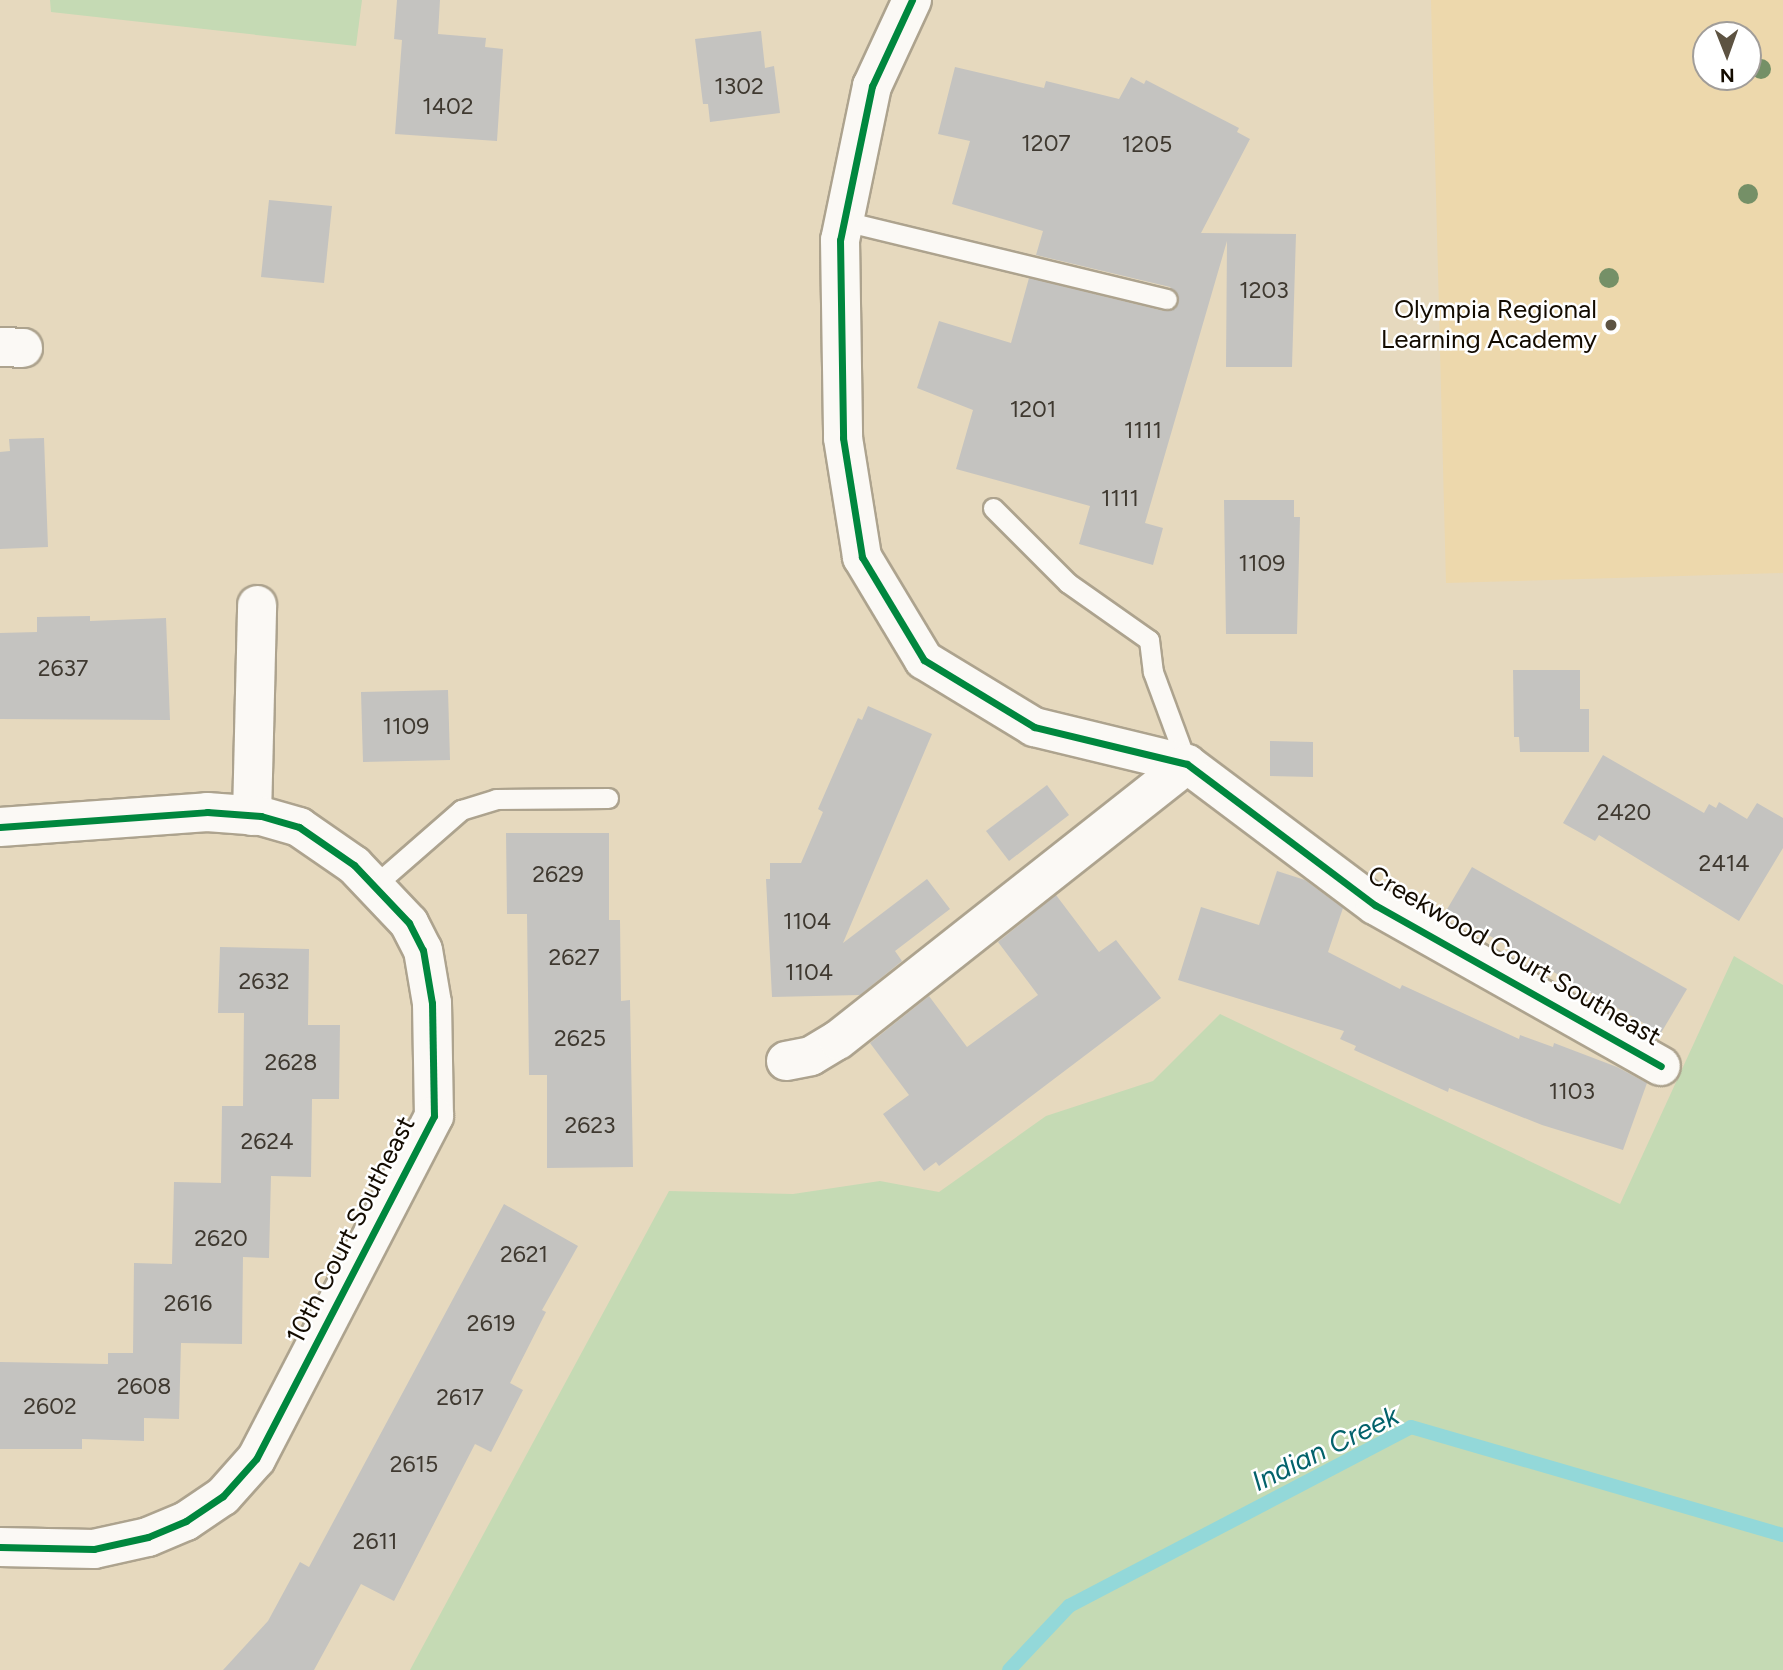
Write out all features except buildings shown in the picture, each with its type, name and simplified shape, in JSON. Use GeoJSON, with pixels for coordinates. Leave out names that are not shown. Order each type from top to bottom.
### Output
{"type":"FeatureCollection","features":[{"type":"Feature","properties":{"kind":"street","name":"Creekwood Court Southeast"},"geometry":{"type":"LineString","coordinates":[[912,0],[872,86],[840,240],[843,438],[863,557],[924,660],[1034,727],[1187,764],[1375,905],[1661,1066]]}},
{"type":"Feature","properties":{"kind":"street"},"geometry":{"type":"LineString","coordinates":[[251,816],[257,605]]}},
{"type":"Feature","properties":{"kind":"street"},"geometry":{"type":"LineString","coordinates":[[786,1061],[811,1056],[838,1040],[1187,764]]}},
{"type":"Feature","properties":{"kind":"street","name":"10th Court Southeast"},"geometry":{"type":"LineString","coordinates":[[0,827],[207,812],[251,816],[299,827],[354,865],[408,923],[423,950],[432,1003],[433,1116],[256,1459],[223,1496],[186,1521],[148,1537],[94,1549],[0,1548]]}},
{"type":"Feature","properties":{"kind":"lane"},"geometry":{"type":"LineString","coordinates":[[844,221],[1167,299]]}},
{"type":"Feature","properties":{"kind":"lane"},"geometry":{"type":"LineString","coordinates":[[993,508],[1068,583],[1149,640],[1153,672],[1187,764]]}},
{"type":"Feature","properties":{"kind":"lane"},"geometry":{"type":"LineString","coordinates":[[374,886],[461,810],[495,799],[608,797]]}},
{"type":"Feature","properties":{"kind":"shaded area","name":"Olympia Regional Learning Academy"},"geometry":{"type":"Polygon","coordinates":[[[1431,0],[1783,0],[1783,573],[1446,583],[1431,0]]]}},
{"type":"Feature","properties":{"kind":"green space"},"geometry":{"type":"Polygon","coordinates":[[[50,0],[362,0],[356,46],[51,12],[50,0]]]}},
{"type":"Feature","properties":{"kind":"green space"},"geometry":{"type":"Polygon","coordinates":[[[1734,956],[1783,985],[1783,1670],[410,1670],[669,1191],[793,1194],[880,1181],[939,1192],[1046,1116],[1153,1081],[1220,1014],[1620,1204],[1734,956]]]}},
{"type":"Feature","properties":{"kind":"waterway","name":"Indian Creek"},"geometry":{"type":"LineString","coordinates":[[1009,1670],[1069,1606],[1411,1427],[1783,1535]]}},
{"type":"Feature","properties":{"kind":"cycle path"},"geometry":{"type":"LineString","coordinates":[[912,0],[872,86],[840,240],[843,438],[862,557],[924,660],[1034,727],[1187,764],[1375,905],[1661,1066]]}},
{"type":"Feature","properties":{"kind":"cycle path"},"geometry":{"type":"LineString","coordinates":[[0,827],[207,812],[261,816],[299,827],[354,865],[409,923],[423,950],[432,1003],[434,1116],[256,1459],[223,1496],[186,1521],[148,1537],[94,1549],[0,1547]]}},
{"type":"Feature","properties":{"kind":"place","name":"Olympia Regional Learning Academy"},"geometry":{"type":"Point","coordinates":[1611,325]}}]}
